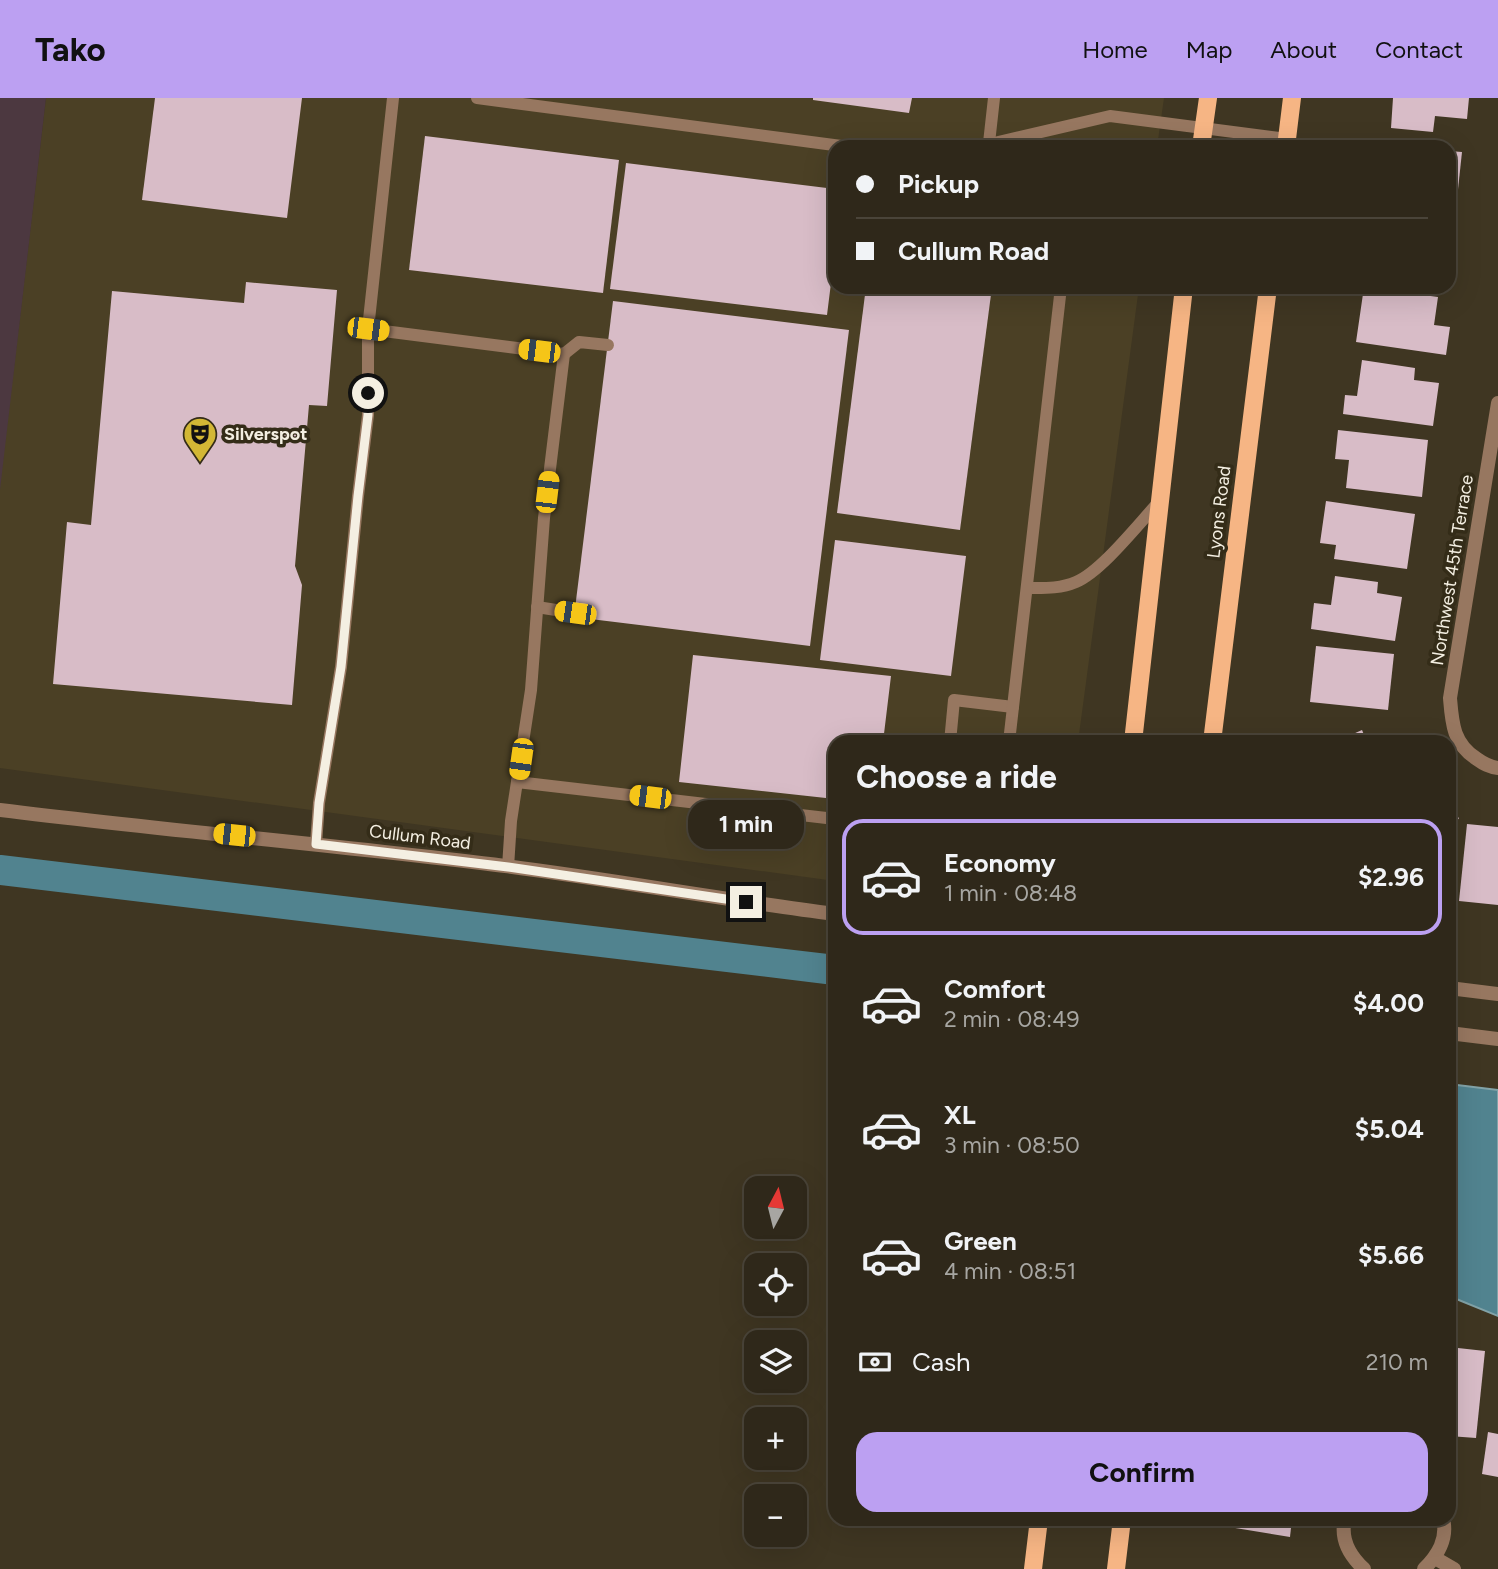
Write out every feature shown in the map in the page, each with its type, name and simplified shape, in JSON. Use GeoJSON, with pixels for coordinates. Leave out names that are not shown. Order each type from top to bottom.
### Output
{"type":"FeatureCollection","features":[{"type":"Feature","properties":{"kind":"main road"},"geometry":{"type":"LineString","coordinates":[[1202,140],[1208,98]]}},
{"type":"Feature","properties":{"kind":"main road"},"geometry":{"type":"LineString","coordinates":[[1286,140],[1292,98]]}},
{"type":"Feature","properties":{"kind":"main road"},"geometry":{"type":"LineString","coordinates":[[1134,735],[1183,294]]}},
{"type":"Feature","properties":{"kind":"main road","name":"Lyons Road"},"geometry":{"type":"LineString","coordinates":[[1213,735],[1267,294]]}},
{"type":"Feature","properties":{"kind":"main road"},"geometry":{"type":"LineString","coordinates":[[1033,1569],[1038,1526]]}},
{"type":"Feature","properties":{"kind":"main road"},"geometry":{"type":"LineString","coordinates":[[1116,1569],[1121,1526]]}},
{"type":"Feature","properties":{"kind":"street","name":"Northwest 45th Terrace"},"geometry":{"type":"LineString","coordinates":[[1498,403],[1450,698],[1452,721],[1459,742],[1471,755],[1488,766],[1498,768]]}},
{"type":"Feature","properties":{"kind":"street","name":"Cullum Road"},"geometry":{"type":"LineString","coordinates":[[0,810],[508,867],[828,913]]}},
{"type":"Feature","properties":{"kind":"street"},"geometry":{"type":"LineString","coordinates":[[1456,989],[1498,994]]}},
{"type":"Feature","properties":{"kind":"street"},"geometry":{"type":"LineString","coordinates":[[1456,1035],[1498,1039]]}},
{"type":"Feature","properties":{"kind":"street"},"geometry":{"type":"LineString","coordinates":[[1343,1526],[1351,1556],[1364,1569]]}},
{"type":"Feature","properties":{"kind":"street"},"geometry":{"type":"LineString","coordinates":[[1444,1526],[1443,1543],[1429,1564],[1454,1569]]}},
{"type":"Feature","properties":{"kind":"lane"},"geometry":{"type":"LineString","coordinates":[[316,844],[319,803],[341,667],[368,415],[368,329],[393,98]]}},
{"type":"Feature","properties":{"kind":"lane"},"geometry":{"type":"LineString","coordinates":[[477,98],[828,144]]}},
{"type":"Feature","properties":{"kind":"lane"},"geometry":{"type":"LineString","coordinates":[[987,140],[994,98]]}},
{"type":"Feature","properties":{"kind":"lane"},"geometry":{"type":"LineString","coordinates":[[1011,140],[1110,116],[1269,140]]}},
{"type":"Feature","properties":{"kind":"lane"},"geometry":{"type":"LineString","coordinates":[[1010,735],[1060,294]]}},
{"type":"Feature","properties":{"kind":"lane"},"geometry":{"type":"LineString","coordinates":[[368,329],[564,354]]}},
{"type":"Feature","properties":{"kind":"lane"},"geometry":{"type":"LineString","coordinates":[[508,867],[511,821],[531,690],[544,518],[564,354],[579,342],[608,345]]}},
{"type":"Feature","properties":{"kind":"lane"},"geometry":{"type":"LineString","coordinates":[[1027,588],[1057,587],[1077,582],[1104,562],[1160,501]]}},
{"type":"Feature","properties":{"kind":"lane"},"geometry":{"type":"LineString","coordinates":[[537,607],[575,613]]}},
{"type":"Feature","properties":{"kind":"lane"},"geometry":{"type":"LineString","coordinates":[[951,735],[954,701],[1013,707]]}},
{"type":"Feature","properties":{"kind":"lane"},"geometry":{"type":"LineString","coordinates":[[517,782],[828,818]]}},
{"type":"Feature","properties":{"kind":"shaded area"},"geometry":{"type":"Polygon","coordinates":[[[0,98],[46,98],[0,490],[0,98]]]}},
{"type":"Feature","properties":{"kind":"shaded area"},"geometry":{"type":"Polygon","coordinates":[[[46,98],[1164,98],[1158,140],[828,140],[828,294],[1138,294],[1079,735],[828,735],[828,880],[0,768],[0,485],[46,98]]]}},
{"type":"Feature","properties":{"kind":"water"},"geometry":{"type":"Polygon","coordinates":[[[1456,1085],[1498,1090],[1498,1316],[1456,1299],[1456,1085]]]}},
{"type":"Feature","properties":{"kind":"building"},"geometry":{"type":"Polygon","coordinates":[[[155,98],[302,98],[287,218],[142,200],[155,98]]]}},
{"type":"Feature","properties":{"kind":"building"},"geometry":{"type":"Polygon","coordinates":[[[813,98],[912,98],[909,113],[813,98]]]}},
{"type":"Feature","properties":{"kind":"building"},"geometry":{"type":"Polygon","coordinates":[[[1393,98],[1469,98],[1467,119],[1435,116],[1433,132],[1391,128],[1393,98]]]}},
{"type":"Feature","properties":{"kind":"building"},"geometry":{"type":"Polygon","coordinates":[[[425,136],[619,160],[603,293],[409,270],[425,136]]]}},
{"type":"Feature","properties":{"kind":"building"},"geometry":{"type":"Polygon","coordinates":[[[1456,152],[1462,152],[1456,208],[1456,152]]]}},
{"type":"Feature","properties":{"kind":"building"},"geometry":{"type":"Polygon","coordinates":[[[626,163],[828,188],[830,294],[827,315],[610,289],[626,163]]]}},
{"type":"Feature","properties":{"kind":"building","name":"Silverspot"},"geometry":{"type":"Polygon","coordinates":[[[246,282],[337,290],[327,406],[309,405],[295,566],[302,585],[292,705],[53,684],[67,522],[91,525],[112,291],[244,303],[246,282]]]}},
{"type":"Feature","properties":{"kind":"building"},"geometry":{"type":"Polygon","coordinates":[[[865,294],[991,294],[960,530],[837,513],[865,294]]]}},
{"type":"Feature","properties":{"kind":"building"},"geometry":{"type":"Polygon","coordinates":[[[1363,294],[1416,294],[1438,297],[1434,325],[1450,327],[1446,355],[1356,342],[1363,294]]]}},
{"type":"Feature","properties":{"kind":"building"},"geometry":{"type":"Polygon","coordinates":[[[613,301],[849,330],[810,646],[574,617],[613,301]]]}},
{"type":"Feature","properties":{"kind":"building"},"geometry":{"type":"Polygon","coordinates":[[[1362,360],[1415,368],[1414,380],[1439,383],[1433,426],[1343,414],[1345,395],[1357,396],[1362,360]]]}},
{"type":"Feature","properties":{"kind":"building"},"geometry":{"type":"Polygon","coordinates":[[[1338,430],[1428,440],[1422,497],[1346,488],[1349,460],[1335,459],[1338,430]]]}},
{"type":"Feature","properties":{"kind":"building"},"geometry":{"type":"Polygon","coordinates":[[[1326,501],[1415,514],[1407,569],[1334,559],[1336,545],[1320,543],[1326,501]]]}},
{"type":"Feature","properties":{"kind":"building"},"geometry":{"type":"Polygon","coordinates":[[[835,540],[966,556],[951,676],[820,660],[835,540]]]}},
{"type":"Feature","properties":{"kind":"building"},"geometry":{"type":"Polygon","coordinates":[[[1335,576],[1378,582],[1377,593],[1402,597],[1395,641],[1311,629],[1314,603],[1331,605],[1335,576]]]}},
{"type":"Feature","properties":{"kind":"building"},"geometry":{"type":"Polygon","coordinates":[[[1316,646],[1394,654],[1388,710],[1310,702],[1316,646]]]}},
{"type":"Feature","properties":{"kind":"building"},"geometry":{"type":"Polygon","coordinates":[[[693,655],[891,676],[884,735],[828,735],[828,798],[679,782],[693,655]]]}},
{"type":"Feature","properties":{"kind":"building"},"geometry":{"type":"Polygon","coordinates":[[[1362,730],[1364,735],[1351,735],[1362,730]]]}},
{"type":"Feature","properties":{"kind":"building"},"geometry":{"type":"Polygon","coordinates":[[[1467,824],[1498,827],[1498,905],[1459,901],[1467,824]]]}},
{"type":"Feature","properties":{"kind":"building"},"geometry":{"type":"Polygon","coordinates":[[[1456,1348],[1485,1351],[1476,1438],[1456,1437],[1456,1348]]]}},
{"type":"Feature","properties":{"kind":"building"},"geometry":{"type":"Polygon","coordinates":[[[1488,1432],[1498,1434],[1498,1477],[1482,1474],[1488,1432]]]}},
{"type":"Feature","properties":{"kind":"building"},"geometry":{"type":"Polygon","coordinates":[[[1223,1526],[1291,1526],[1290,1537],[1223,1526]]]}},
{"type":"Feature","properties":{"kind":"waterway"},"geometry":{"type":"LineString","coordinates":[[0,870],[828,969]]}},
{"type":"Feature","properties":{"kind":"place","name":"Silverspot"},"geometry":{"type":"Point","coordinates":[200,464]}},
{"type":"Feature","properties":{"kind":"route"},"geometry":{"type":"LineString","coordinates":[[368,393],[368,415],[341,667],[319,803],[316,844],[508,867],[746,902]]}}]}
